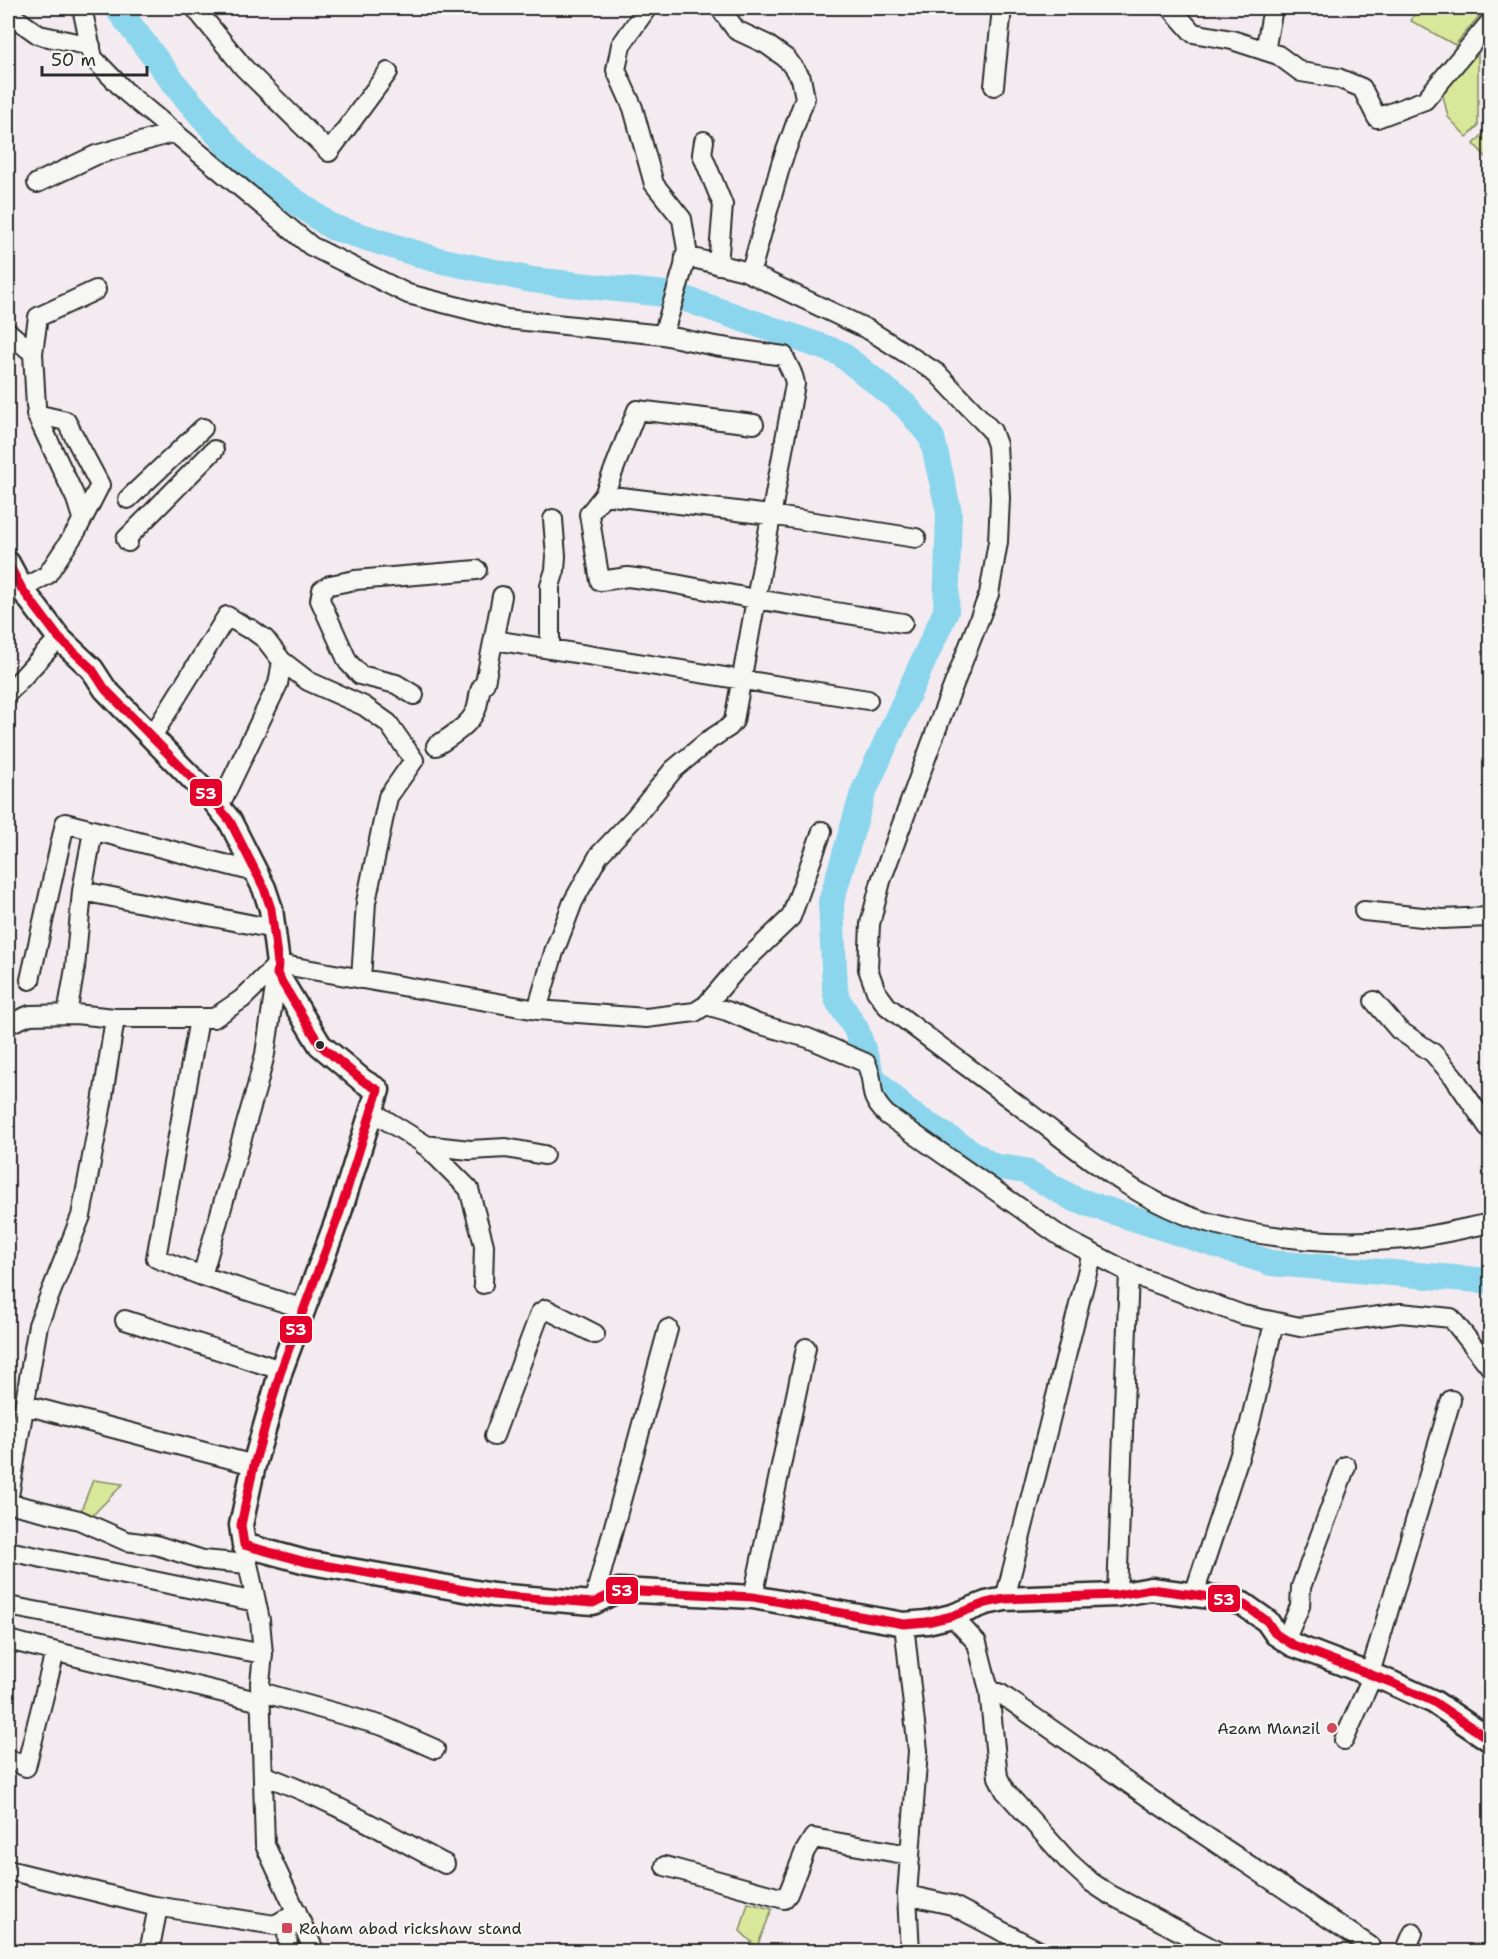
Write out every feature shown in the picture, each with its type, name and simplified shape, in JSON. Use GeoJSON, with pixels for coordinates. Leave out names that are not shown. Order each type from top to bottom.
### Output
{"type":"FeatureCollection","features":[{"type":"Feature","properties":{"kind":"main road"},"geometry":{"type":"LineString","coordinates":[[8,563],[22,589],[59,638],[92,669],[105,689],[219,807],[234,828],[264,888],[271,909],[278,969],[320,1045],[363,1081],[378,1090],[340,1212],[281,1370],[254,1465],[241,1525],[246,1555],[306,1562],[492,1595],[593,1604],[619,1590],[753,1597],[904,1624],[927,1622],[952,1616],[986,1603],[1005,1599],[1117,1595],[1151,1589],[1194,1594],[1243,1604],[1267,1621],[1276,1634],[1285,1641],[1373,1675],[1434,1702],[1491,1740]]}},
{"type":"Feature","properties":{"kind":"street"},"geometry":{"type":"LineString","coordinates":[[82,8],[93,58],[120,86],[311,246],[408,294],[506,318],[665,330],[715,346],[784,356],[788,368],[794,374],[795,384],[734,721],[673,770],[635,817],[599,855],[573,902],[554,952],[537,1010]]}},
{"type":"Feature","properties":{"kind":"street"},"geometry":{"type":"LineString","coordinates":[[195,8],[244,68],[329,152],[388,72]]}},
{"type":"Feature","properties":{"kind":"street"},"geometry":{"type":"LineString","coordinates":[[647,8],[621,45],[616,70],[633,108],[654,184],[682,219],[686,261],[665,330]]}},
{"type":"Feature","properties":{"kind":"street"},"geometry":{"type":"LineString","coordinates":[[720,8],[736,30],[766,44],[787,59],[801,78],[805,98],[781,164],[753,264],[749,270],[745,271]]}},
{"type":"Feature","properties":{"kind":"street"},"geometry":{"type":"LineString","coordinates":[[993,86],[1002,8]]}},
{"type":"Feature","properties":{"kind":"street"},"geometry":{"type":"LineString","coordinates":[[1171,8],[1193,33],[1232,40],[1278,55],[1301,72],[1338,78],[1362,88],[1377,118],[1425,100],[1491,22]]}},
{"type":"Feature","properties":{"kind":"street"},"geometry":{"type":"LineString","coordinates":[[1265,51],[1273,8]]}},
{"type":"Feature","properties":{"kind":"street"},"geometry":{"type":"LineString","coordinates":[[8,13],[39,35],[90,46]]}},
{"type":"Feature","properties":{"kind":"street"},"geometry":{"type":"LineString","coordinates":[[37,183],[96,155],[175,132]]}},
{"type":"Feature","properties":{"kind":"street"},"geometry":{"type":"LineString","coordinates":[[704,141],[702,154],[723,206],[718,266]]}},
{"type":"Feature","properties":{"kind":"street"},"geometry":{"type":"LineString","coordinates":[[686,261],[745,271],[869,330],[937,373],[992,431],[997,445],[1000,498],[998,542],[990,594],[940,720],[881,881],[870,924],[868,969],[876,991],[887,1006],[1087,1157],[1139,1192],[1206,1222],[1266,1235],[1313,1240],[1355,1241],[1406,1239],[1491,1223]]}},
{"type":"Feature","properties":{"kind":"street"},"geometry":{"type":"LineString","coordinates":[[36,406],[33,353],[38,318],[96,290]]}},
{"type":"Feature","properties":{"kind":"street"},"geometry":{"type":"LineString","coordinates":[[10,339],[33,353]]}},
{"type":"Feature","properties":{"kind":"street"},"geometry":{"type":"LineString","coordinates":[[754,424],[637,410],[604,495],[589,514],[600,581],[628,577],[646,579],[903,623]]}},
{"type":"Feature","properties":{"kind":"street"},"geometry":{"type":"LineString","coordinates":[[22,589],[47,575],[77,531],[100,485],[66,421],[36,414],[76,499],[82,518]]}},
{"type":"Feature","properties":{"kind":"street"},"geometry":{"type":"LineString","coordinates":[[128,499],[203,428]]}},
{"type":"Feature","properties":{"kind":"street"},"geometry":{"type":"LineString","coordinates":[[128,542],[126,539],[214,450]]}},
{"type":"Feature","properties":{"kind":"street"},"geometry":{"type":"LineString","coordinates":[[604,495],[770,515],[916,538]]}},
{"type":"Feature","properties":{"kind":"street"},"geometry":{"type":"LineString","coordinates":[[550,649],[550,586],[556,556],[553,519]]}},
{"type":"Feature","properties":{"kind":"street"},"geometry":{"type":"LineString","coordinates":[[414,694],[396,684],[360,675],[348,662],[320,600],[322,590],[330,585],[355,580],[477,570]]}},
{"type":"Feature","properties":{"kind":"street"},"geometry":{"type":"LineString","coordinates":[[436,746],[469,722],[476,712],[495,640],[502,596]]}},
{"type":"Feature","properties":{"kind":"street"},"geometry":{"type":"LineString","coordinates":[[151,738],[227,616],[265,639],[282,661],[308,681],[364,706],[388,723],[414,760],[388,797],[366,902],[361,979]]}},
{"type":"Feature","properties":{"kind":"street"},"geometry":{"type":"LineString","coordinates":[[8,693],[59,638]]}},
{"type":"Feature","properties":{"kind":"street"},"geometry":{"type":"LineString","coordinates":[[495,640],[868,700]]}},
{"type":"Feature","properties":{"kind":"street"},"geometry":{"type":"LineString","coordinates":[[219,807],[278,684],[282,661]]}},
{"type":"Feature","properties":{"kind":"street"},"geometry":{"type":"LineString","coordinates":[[30,980],[65,824],[255,872]]}},
{"type":"Feature","properties":{"kind":"street"},"geometry":{"type":"LineString","coordinates":[[67,1014],[75,968],[82,891],[93,831]]}},
{"type":"Feature","properties":{"kind":"street"},"geometry":{"type":"LineString","coordinates":[[8,1024],[30,1015],[214,1018],[242,999],[278,969],[361,979],[537,1010],[646,1018],[695,1012],[706,1005],[737,969],[791,917],[822,831]]}},
{"type":"Feature","properties":{"kind":"street"},"geometry":{"type":"LineString","coordinates":[[82,891],[274,929]]}},
{"type":"Feature","properties":{"kind":"street"},"geometry":{"type":"LineString","coordinates":[[1364,911],[1442,919],[1491,916]]}},
{"type":"Feature","properties":{"kind":"street"},"geometry":{"type":"LineString","coordinates":[[202,1276],[265,1054],[278,969]]}},
{"type":"Feature","properties":{"kind":"street"},"geometry":{"type":"LineString","coordinates":[[1374,1001],[1399,1030],[1433,1053],[1453,1076],[1491,1130]]}},
{"type":"Feature","properties":{"kind":"street"},"geometry":{"type":"LineString","coordinates":[[706,1005],[758,1024],[808,1038],[866,1063],[873,1078],[871,1093],[875,1104],[887,1115],[1063,1238],[1129,1272],[1244,1315],[1300,1327],[1401,1313],[1451,1318],[1491,1367]]}},
{"type":"Feature","properties":{"kind":"street"},"geometry":{"type":"LineString","coordinates":[[115,1018],[81,1216],[38,1326],[30,1362],[25,1406],[8,1502],[79,1520],[126,1541],[156,1545],[203,1560],[246,1555],[261,1620],[265,1845],[315,1952]]}},
{"type":"Feature","properties":{"kind":"street"},"geometry":{"type":"LineString","coordinates":[[199,1018],[156,1258],[202,1276],[304,1309]]}},
{"type":"Feature","properties":{"kind":"street"},"geometry":{"type":"LineString","coordinates":[[370,1111],[424,1144],[469,1190],[484,1245],[483,1284]]}},
{"type":"Feature","properties":{"kind":"street"},"geometry":{"type":"LineString","coordinates":[[424,1144],[470,1150],[506,1148],[544,1155]]}},
{"type":"Feature","properties":{"kind":"street"},"geometry":{"type":"LineString","coordinates":[[1005,1599],[1092,1253]]}},
{"type":"Feature","properties":{"kind":"street"},"geometry":{"type":"LineString","coordinates":[[1117,1595],[1129,1272]]}},
{"type":"Feature","properties":{"kind":"street"},"geometry":{"type":"LineString","coordinates":[[494,1436],[540,1313],[546,1309],[595,1334]]}},
{"type":"Feature","properties":{"kind":"street"},"geometry":{"type":"LineString","coordinates":[[125,1320],[281,1370]]}},
{"type":"Feature","properties":{"kind":"street"},"geometry":{"type":"LineString","coordinates":[[1194,1594],[1249,1427],[1274,1323]]}},
{"type":"Feature","properties":{"kind":"street"},"geometry":{"type":"LineString","coordinates":[[593,1604],[668,1329]]}},
{"type":"Feature","properties":{"kind":"street"},"geometry":{"type":"LineString","coordinates":[[753,1597],[806,1348]]}},
{"type":"Feature","properties":{"kind":"street"},"geometry":{"type":"LineString","coordinates":[[1344,1740],[1373,1675],[1371,1670],[1451,1400]]}},
{"type":"Feature","properties":{"kind":"street"},"geometry":{"type":"LineString","coordinates":[[25,1406],[254,1465]]}},
{"type":"Feature","properties":{"kind":"street"},"geometry":{"type":"LineString","coordinates":[[1285,1641],[1300,1606],[1301,1587],[1346,1466]]}},
{"type":"Feature","properties":{"kind":"street"},"geometry":{"type":"LineString","coordinates":[[8,1551],[256,1602]]}},
{"type":"Feature","properties":{"kind":"street"},"geometry":{"type":"LineString","coordinates":[[8,1606],[263,1654]]}},
{"type":"Feature","properties":{"kind":"street"},"geometry":{"type":"LineString","coordinates":[[952,1616],[978,1642],[989,1690],[998,1777],[1005,1791],[1068,1862],[1091,1882],[1109,1894],[1219,1952]]}},
{"type":"Feature","properties":{"kind":"street"},"geometry":{"type":"LineString","coordinates":[[904,1624],[918,1751],[907,1895],[910,1952]]}},
{"type":"Feature","properties":{"kind":"street"},"geometry":{"type":"LineString","coordinates":[[8,1642],[383,1726],[435,1749]]}},
{"type":"Feature","properties":{"kind":"street"},"geometry":{"type":"LineString","coordinates":[[8,1759],[26,1767],[55,1652]]}},
{"type":"Feature","properties":{"kind":"street"},"geometry":{"type":"LineString","coordinates":[[989,1690],[1001,1694],[1158,1804],[1370,1946]]}},
{"type":"Feature","properties":{"kind":"street"},"geometry":{"type":"LineString","coordinates":[[263,1775],[302,1789],[444,1864]]}},
{"type":"Feature","properties":{"kind":"street"},"geometry":{"type":"LineString","coordinates":[[664,1866],[784,1899],[813,1838],[909,1855]]}},
{"type":"Feature","properties":{"kind":"street"},"geometry":{"type":"LineString","coordinates":[[8,1870],[158,1907],[275,1925],[297,1912]]}},
{"type":"Feature","properties":{"kind":"street"},"geometry":{"type":"LineString","coordinates":[[907,1895],[952,1905],[1041,1952]]}},
{"type":"Feature","properties":{"kind":"street"},"geometry":{"type":"LineString","coordinates":[[149,1952],[158,1907]]}},
{"type":"Feature","properties":{"kind":"street"},"geometry":{"type":"LineString","coordinates":[[288,1952],[287,1928],[297,1912]]}},
{"type":"Feature","properties":{"kind":"street"},"geometry":{"type":"LineString","coordinates":[[1406,1952],[1413,1933]]}},
{"type":"Feature","properties":{"kind":"green space"},"geometry":{"type":"Polygon","coordinates":[[[1417,8],[1486,8],[1455,45],[1411,21],[1417,8]]]}},
{"type":"Feature","properties":{"kind":"green space"},"geometry":{"type":"Polygon","coordinates":[[[1478,49],[1478,126],[1467,137],[1448,117],[1442,91],[1478,49]]]}},
{"type":"Feature","properties":{"kind":"green space"},"geometry":{"type":"Polygon","coordinates":[[[1490,126],[1490,161],[1474,144],[1490,126]]]}},
{"type":"Feature","properties":{"kind":"green space"},"geometry":{"type":"Polygon","coordinates":[[[93,1480],[123,1484],[92,1516],[80,1513],[93,1480]]]}},
{"type":"Feature","properties":{"kind":"green space"},"geometry":{"type":"Polygon","coordinates":[[[748,1903],[772,1909],[757,1947],[740,1931],[748,1903]]]}},
{"type":"Feature","properties":{"kind":"waterway"},"geometry":{"type":"LineString","coordinates":[[117,8],[177,87],[246,167],[332,227],[434,259],[532,280],[674,295],[840,353],[906,406],[932,438],[949,512],[946,611],[863,793],[831,902],[837,999],[856,1029],[873,1078],[906,1111],[993,1166],[1025,1171],[1074,1199],[1271,1263],[1490,1281]]}},
{"type":"Feature","properties":{"kind":"transit line","name":"53"},"geometry":{"type":"LineString","coordinates":[[8,563],[22,589],[59,638],[92,669],[105,689],[213,800],[230,821],[264,888],[271,909],[278,964],[277,974],[320,1045],[363,1081],[378,1090],[340,1212],[281,1370],[254,1465],[241,1525],[244,1545],[306,1562],[493,1595],[593,1603],[619,1590],[753,1597],[904,1624],[927,1622],[952,1616],[986,1603],[1005,1599],[1117,1595],[1151,1589],[1226,1599],[1243,1604],[1267,1621],[1276,1634],[1293,1645],[1390,1682],[1434,1702],[1490,1740]]}},
{"type":"Feature","properties":{"kind":"place","name":"Azam Manzil"},"geometry":{"type":"Point","coordinates":[1332,1728]}},
{"type":"Feature","properties":{"kind":"place","name":"Raham abad rickshaw stand"},"geometry":{"type":"Point","coordinates":[287,1928]}}]}
